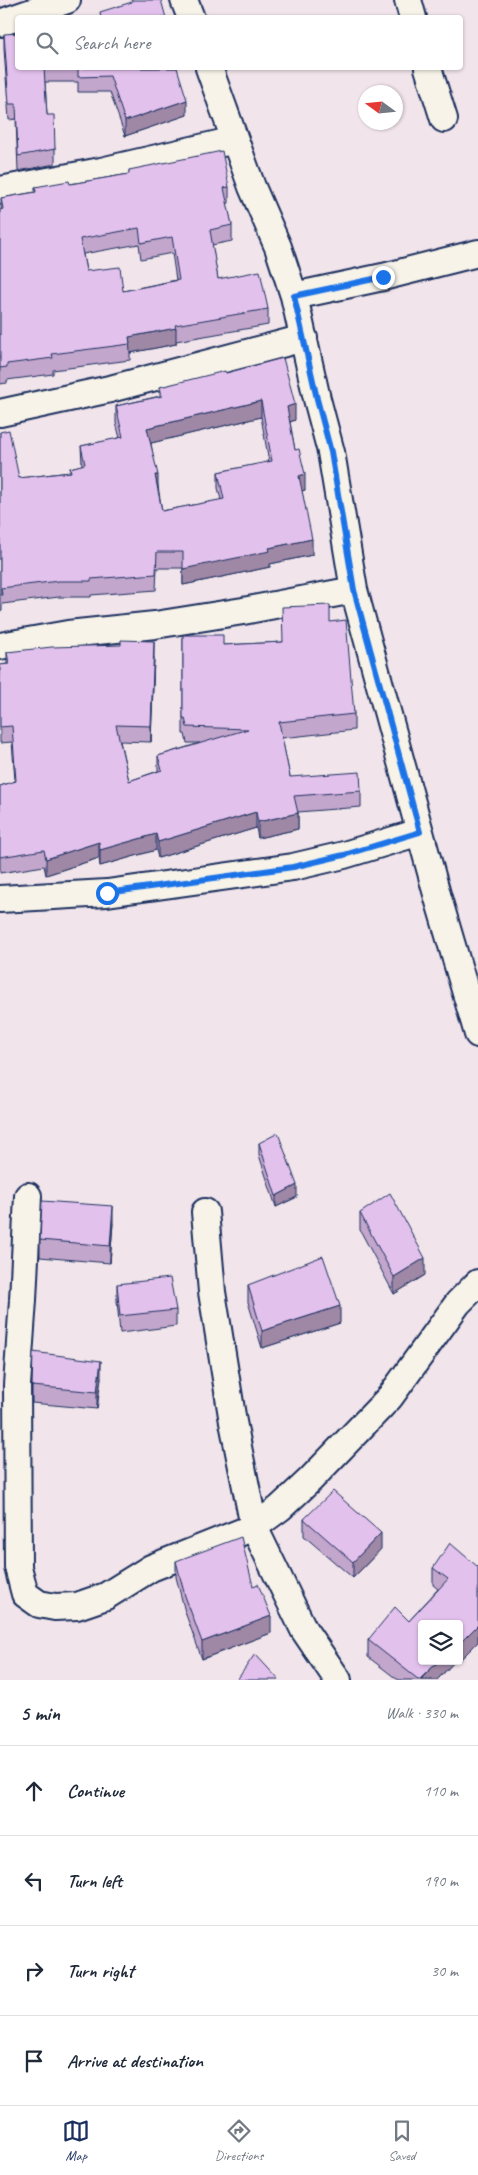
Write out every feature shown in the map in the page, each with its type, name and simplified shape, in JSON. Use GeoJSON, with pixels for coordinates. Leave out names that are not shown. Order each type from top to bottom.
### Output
{"type":"FeatureCollection","features":[{"type":"Feature","properties":{"kind":"street"},"geometry":{"type":"LineString","coordinates":[[23,15],[67,0]]}},
{"type":"Feature","properties":{"kind":"street"},"geometry":{"type":"LineString","coordinates":[[184,0],[190,15]]}},
{"type":"Feature","properties":{"kind":"street"},"geometry":{"type":"LineString","coordinates":[[408,0],[412,15]]}},
{"type":"Feature","properties":{"kind":"street"},"geometry":{"type":"LineString","coordinates":[[0,23],[15,18]]}},
{"type":"Feature","properties":{"kind":"street"},"geometry":{"type":"LineString","coordinates":[[210,70],[252,187],[278,247],[294,296],[331,452],[354,590],[438,898],[478,1034]]}},
{"type":"Feature","properties":{"kind":"street"},"geometry":{"type":"LineString","coordinates":[[429,70],[444,119]]}},
{"type":"Feature","properties":{"kind":"street"},"geometry":{"type":"LineString","coordinates":[[0,190],[101,171],[235,140]]}},
{"type":"Feature","properties":{"kind":"street"},"geometry":{"type":"LineString","coordinates":[[294,296],[383,277],[478,253]]}},
{"type":"Feature","properties":{"kind":"street"},"geometry":{"type":"LineString","coordinates":[[0,413],[110,389],[304,338]]}},
{"type":"Feature","properties":{"kind":"street"},"geometry":{"type":"LineString","coordinates":[[0,646],[68,634],[155,625],[354,590]]}},
{"type":"Feature","properties":{"kind":"street"},"geometry":{"type":"LineString","coordinates":[[0,899],[107,893],[293,867],[344,855],[420,832]]}},
{"type":"Feature","properties":{"kind":"street"},"geometry":{"type":"LineString","coordinates":[[28,1196],[23,1300],[8,1385],[18,1567],[25,1594],[39,1604],[54,1607],[77,1606],[99,1599],[151,1568],[254,1527],[280,1508],[390,1398],[458,1304],[478,1283]]}},
{"type":"Feature","properties":{"kind":"street"},"geometry":{"type":"LineString","coordinates":[[205,1212],[212,1292],[233,1422],[254,1527],[304,1630],[338,1680]]}},
{"type":"Feature","properties":{"kind":"building"},"geometry":{"type":"Polygon","coordinates":[[[131,0],[161,0],[165,15],[100,15],[100,12],[132,2],[131,0]]]}},
{"type":"Feature","properties":{"kind":"building"},"geometry":{"type":"Polygon","coordinates":[[[15,33],[15,70],[44,70],[47,115],[54,115],[55,149],[18,156],[16,104],[9,104],[4,34],[15,33]]]}},
{"type":"Feature","properties":{"kind":"building"},"geometry":{"type":"Polygon","coordinates":[[[78,70],[178,70],[187,100],[125,121],[110,76],[78,77],[78,70]]]}},
{"type":"Feature","properties":{"kind":"building"},"geometry":{"type":"Polygon","coordinates":[[[222,151],[229,187],[224,188],[232,225],[210,230],[218,279],[260,271],[268,309],[175,325],[176,328],[129,337],[130,344],[52,354],[53,358],[7,364],[7,367],[0,368],[0,210],[3,209],[1,198],[36,192],[35,187],[69,181],[70,184],[129,174],[129,170],[222,151]],[[139,228],[80,239],[86,271],[120,267],[123,291],[179,280],[172,237],[141,243],[139,228]]]}},
{"type":"Feature","properties":{"kind":"building"},"geometry":{"type":"Polygon","coordinates":[[[283,358],[295,404],[287,407],[295,450],[299,449],[305,474],[299,476],[312,539],[269,548],[270,551],[183,569],[183,552],[157,552],[156,574],[91,579],[91,581],[59,581],[1,588],[2,595],[0,595],[0,432],[9,430],[19,478],[71,472],[70,468],[85,464],[81,446],[123,437],[116,406],[162,396],[160,387],[225,371],[226,373],[283,358]],[[261,401],[147,428],[158,475],[155,475],[162,511],[224,499],[218,472],[272,461],[261,401]]]}},
{"type":"Feature","properties":{"kind":"building"},"geometry":{"type":"Polygon","coordinates":[[[330,605],[330,622],[346,620],[354,714],[279,722],[290,777],[360,772],[361,791],[294,796],[298,813],[258,822],[256,812],[158,842],[156,834],[100,850],[99,842],[46,859],[44,850],[0,857],[0,786],[16,781],[12,726],[0,727],[0,665],[9,664],[7,652],[52,647],[121,645],[121,640],[154,641],[151,726],[116,725],[129,781],[162,770],[158,756],[248,729],[187,727],[185,718],[183,718],[183,635],[223,635],[223,645],[283,642],[282,607],[330,605]]]}},
{"type":"Feature","properties":{"kind":"building"},"geometry":{"type":"Polygon","coordinates":[[[278,1133],[297,1185],[276,1196],[259,1143],[278,1133]]]}},
{"type":"Feature","properties":{"kind":"building"},"geometry":{"type":"Polygon","coordinates":[[[390,1193],[425,1258],[394,1277],[360,1213],[390,1193]]]}},
{"type":"Feature","properties":{"kind":"building"},"geometry":{"type":"Polygon","coordinates":[[[42,1201],[113,1206],[110,1246],[40,1240],[42,1201]]]}},
{"type":"Feature","properties":{"kind":"building"},"geometry":{"type":"Polygon","coordinates":[[[323,1256],[340,1306],[262,1331],[248,1285],[323,1256]]]}},
{"type":"Feature","properties":{"kind":"building"},"geometry":{"type":"Polygon","coordinates":[[[170,1278],[176,1310],[120,1316],[117,1284],[170,1278]]]}},
{"type":"Feature","properties":{"kind":"building"},"geometry":{"type":"Polygon","coordinates":[[[33,1352],[101,1361],[97,1392],[32,1386],[33,1352]]]}},
{"type":"Feature","properties":{"kind":"building"},"geometry":{"type":"Polygon","coordinates":[[[333,1491],[381,1533],[353,1562],[304,1519],[333,1491]]]}},
{"type":"Feature","properties":{"kind":"building"},"geometry":{"type":"Polygon","coordinates":[[[241,1537],[253,1586],[258,1584],[271,1616],[202,1642],[185,1596],[176,1561],[241,1537]]]}},
{"type":"Feature","properties":{"kind":"building"},"geometry":{"type":"Polygon","coordinates":[[[450,1543],[478,1567],[478,1625],[463,1640],[463,1620],[418,1620],[418,1665],[435,1665],[419,1680],[368,1640],[395,1607],[409,1621],[448,1579],[433,1568],[450,1543]]]}},
{"type":"Feature","properties":{"kind":"building"},"geometry":{"type":"Polygon","coordinates":[[[255,1654],[279,1680],[237,1680],[255,1654]]]}},
{"type":"Feature","properties":{"kind":"route"},"geometry":{"type":"LineString","coordinates":[[107,893],[293,867],[344,855],[420,832],[354,590],[346,531],[331,452],[294,296],[383,277]]}}]}
